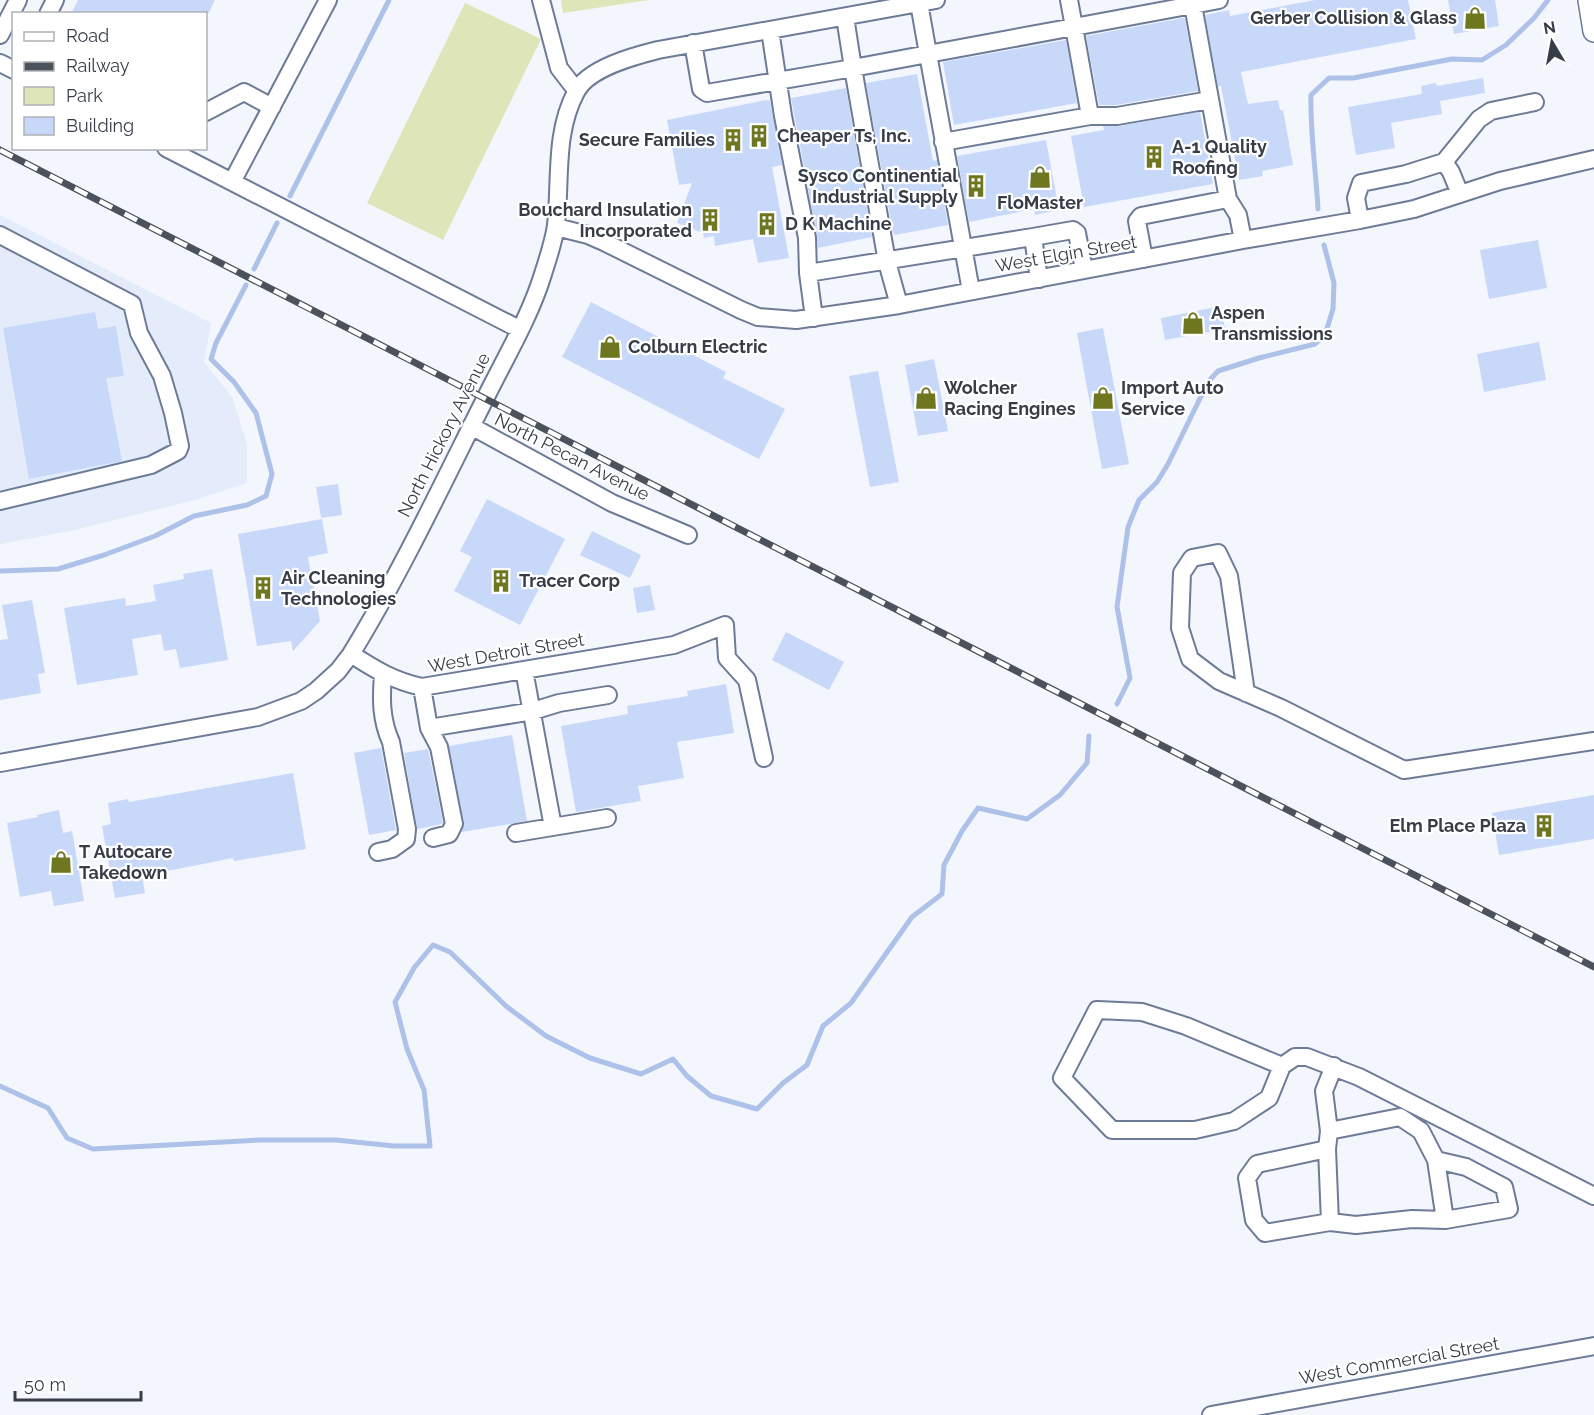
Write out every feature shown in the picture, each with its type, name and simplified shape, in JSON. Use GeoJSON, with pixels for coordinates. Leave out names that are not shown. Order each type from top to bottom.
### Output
{"type":"FeatureCollection","features":[{"type":"Feature","properties":{"kind":"street"},"geometry":{"type":"LineString","coordinates":[[2,26],[18,0]]}},
{"type":"Feature","properties":{"kind":"street"},"geometry":{"type":"LineString","coordinates":[[232,182],[328,0]]}},
{"type":"Feature","properties":{"kind":"street"},"geometry":{"type":"LineString","coordinates":[[541,0],[559,68],[576,90],[599,70],[628,57],[693,43],[936,0]]}},
{"type":"Feature","properties":{"kind":"street"},"geometry":{"type":"LineString","coordinates":[[1069,0],[1090,116]]}},
{"type":"Feature","properties":{"kind":"street"},"geometry":{"type":"LineString","coordinates":[[693,43],[701,89],[706,93],[1074,27],[1192,2],[1219,0]]}},
{"type":"Feature","properties":{"kind":"street"},"geometry":{"type":"LineString","coordinates":[[1192,2],[1228,200],[1238,214],[1243,240]]}},
{"type":"Feature","properties":{"kind":"street"},"geometry":{"type":"LineString","coordinates":[[919,3],[971,291]]}},
{"type":"Feature","properties":{"kind":"street"},"geometry":{"type":"LineString","coordinates":[[845,17],[887,262],[899,305]]}},
{"type":"Feature","properties":{"kind":"street"},"geometry":{"type":"LineString","coordinates":[[770,30],[783,116],[807,238],[808,273],[814,318]]}},
{"type":"Feature","properties":{"kind":"street","name":"North Hickory Avenue"},"geometry":{"type":"LineString","coordinates":[[351,654],[372,620],[471,426],[519,329],[542,276],[556,227],[564,122],[576,90]]}},
{"type":"Feature","properties":{"kind":"street"},"geometry":{"type":"LineString","coordinates":[[207,111],[244,92],[272,107]]}},
{"type":"Feature","properties":{"kind":"street"},"geometry":{"type":"LineString","coordinates":[[943,142],[1090,116],[1118,116],[1210,100]]}},
{"type":"Feature","properties":{"kind":"street"},"geometry":{"type":"LineString","coordinates":[[1360,220],[1356,198],[1361,183],[1406,174],[1444,162],[1479,119],[1491,111],[1535,102]]}},
{"type":"Feature","properties":{"kind":"street"},"geometry":{"type":"LineString","coordinates":[[170,150],[519,329]]}},
{"type":"Feature","properties":{"kind":"street","name":"West Elgin Street"},"geometry":{"type":"LineString","coordinates":[[556,227],[588,235],[604,242],[758,317],[796,320],[899,305],[1360,220],[1414,209],[1500,181],[1594,159]]}},
{"type":"Feature","properties":{"kind":"street"},"geometry":{"type":"LineString","coordinates":[[1444,162],[1460,194]]}},
{"type":"Feature","properties":{"kind":"street"},"geometry":{"type":"LineString","coordinates":[[1144,259],[1137,221],[1141,216],[1228,200]]}},
{"type":"Feature","properties":{"kind":"street"},"geometry":{"type":"LineString","coordinates":[[808,273],[1073,230],[1077,233],[1084,270]]}},
{"type":"Feature","properties":{"kind":"street"},"geometry":{"type":"LineString","coordinates":[[0,235],[132,304],[139,333],[165,386],[180,446],[178,451],[151,465],[0,501]]}},
{"type":"Feature","properties":{"kind":"street"},"geometry":{"type":"LineString","coordinates":[[1033,237],[1039,279]]}},
{"type":"Feature","properties":{"kind":"street","name":"North Pecan Avenue"},"geometry":{"type":"LineString","coordinates":[[471,426],[612,503],[688,535]]}},
{"type":"Feature","properties":{"kind":"street"},"geometry":{"type":"LineString","coordinates":[[1246,693],[1229,576],[1218,553],[1192,558],[1182,573],[1180,628],[1190,659],[1219,681],[1246,693],[1281,708],[1404,770],[1594,741]]}},
{"type":"Feature","properties":{"kind":"street","name":"West Detroit Street"},"geometry":{"type":"LineString","coordinates":[[351,654],[383,675],[402,683],[422,687],[674,645],[725,625],[727,658],[747,680],[764,758]]}},
{"type":"Feature","properties":{"kind":"street"},"geometry":{"type":"LineString","coordinates":[[0,763],[258,717],[291,705],[316,691],[338,672],[351,654]]}},
{"type":"Feature","properties":{"kind":"street"},"geometry":{"type":"LineString","coordinates":[[524,670],[533,711],[536,746],[553,827]]}},
{"type":"Feature","properties":{"kind":"street"},"geometry":{"type":"LineString","coordinates":[[378,852],[392,849],[406,839],[407,829],[391,742],[385,730],[381,702],[383,675]]}},
{"type":"Feature","properties":{"kind":"street"},"geometry":{"type":"LineString","coordinates":[[422,687],[429,728],[439,747],[454,824],[449,834],[432,838]]}},
{"type":"Feature","properties":{"kind":"street"},"geometry":{"type":"LineString","coordinates":[[429,728],[533,711],[559,703],[608,695]]}},
{"type":"Feature","properties":{"kind":"street"},"geometry":{"type":"LineString","coordinates":[[516,833],[607,818]]}},
{"type":"Feature","properties":{"kind":"street"},"geometry":{"type":"LineString","coordinates":[[1282,1066],[1186,1026],[1142,1012],[1097,1010],[1062,1078],[1112,1130],[1196,1130],[1234,1121],[1269,1098],[1282,1066],[1295,1057],[1307,1057],[1369,1082],[1594,1196]]}},
{"type":"Feature","properties":{"kind":"street"},"geometry":{"type":"LineString","coordinates":[[1330,1222],[1327,1149],[1329,1131],[1324,1091],[1334,1066]]}},
{"type":"Feature","properties":{"kind":"street"},"geometry":{"type":"LineString","coordinates":[[1329,1131],[1400,1117],[1421,1131],[1436,1160],[1445,1220]]}},
{"type":"Feature","properties":{"kind":"street"},"geometry":{"type":"LineString","coordinates":[[1327,1149],[1257,1164],[1247,1178],[1254,1220],[1265,1233],[1330,1222],[1356,1225],[1412,1219],[1445,1220],[1509,1209],[1504,1187],[1466,1167],[1436,1160]]}},
{"type":"Feature","properties":{"kind":"street","name":"West Commercial Street"},"geometry":{"type":"LineString","coordinates":[[1211,1415],[1594,1346]]}},
{"type":"Feature","properties":{"kind":"shaded area"},"geometry":{"type":"Polygon","coordinates":[[[0,215],[211,323],[204,362],[232,397],[247,444],[247,483],[195,500],[70,531],[0,544],[0,215]]]}},
{"type":"Feature","properties":{"kind":"green space"},"geometry":{"type":"Polygon","coordinates":[[[561,0],[649,0],[563,13],[561,0]]]}},
{"type":"Feature","properties":{"kind":"green space"},"geometry":{"type":"Polygon","coordinates":[[[465,3],[541,39],[443,240],[367,203],[465,3]]]}},
{"type":"Feature","properties":{"kind":"building"},"geometry":{"type":"Polygon","coordinates":[[[78,0],[215,0],[208,14],[207,12],[72,12],[78,0]]]}},
{"type":"Feature","properties":{"kind":"building"},"geometry":{"type":"Polygon","coordinates":[[[1315,0],[1408,0],[1416,39],[1241,72],[1248,104],[1278,100],[1280,110],[1283,110],[1293,165],[1262,171],[1263,176],[1239,180],[1205,15],[1229,10],[1230,16],[1315,0]]]}},
{"type":"Feature","properties":{"kind":"building","name":"Gerber Collision & Glass"},"geometry":{"type":"Polygon","coordinates":[[[1448,0],[1495,0],[1499,26],[1454,34],[1448,0]]]}},
{"type":"Feature","properties":{"kind":"building"},"geometry":{"type":"Polygon","coordinates":[[[1183,18],[1198,91],[1116,105],[1099,105],[1086,36],[1183,18]]]}},
{"type":"Feature","properties":{"kind":"building"},"geometry":{"type":"Polygon","coordinates":[[[1066,40],[1077,103],[954,125],[943,62],[1066,40]]]}},
{"type":"Feature","properties":{"kind":"building"},"geometry":{"type":"Polygon","coordinates":[[[917,74],[933,161],[937,160],[948,225],[895,235],[866,83],[917,74]]]}},
{"type":"Feature","properties":{"kind":"building"},"geometry":{"type":"Polygon","coordinates":[[[1483,78],[1485,93],[1440,101],[1442,114],[1391,123],[1395,148],[1356,155],[1348,107],[1422,94],[1421,86],[1436,83],[1437,86],[1483,78]]]}},
{"type":"Feature","properties":{"kind":"building"},"geometry":{"type":"Polygon","coordinates":[[[846,88],[872,237],[818,248],[791,98],[846,88]]]}},
{"type":"Feature","properties":{"kind":"building"},"geometry":{"type":"Polygon","coordinates":[[[770,101],[782,165],[772,167],[789,258],[758,263],[753,239],[715,246],[714,236],[704,238],[703,233],[677,223],[692,183],[679,185],[667,120],[770,101]]]}},
{"type":"Feature","properties":{"kind":"building","name":"A-1 Quality Roofing"},"geometry":{"type":"Polygon","coordinates":[[[1200,112],[1213,184],[1084,207],[1071,136],[1104,130],[1103,126],[1119,126],[1200,112]]]}},
{"type":"Feature","properties":{"kind":"building"},"geometry":{"type":"Polygon","coordinates":[[[1046,140],[1059,210],[1035,215],[1034,209],[969,222],[957,156],[1046,140]]]}},
{"type":"Feature","properties":{"kind":"building"},"geometry":{"type":"Polygon","coordinates":[[[1538,240],[1547,288],[1489,299],[1480,250],[1538,240]]]}},
{"type":"Feature","properties":{"kind":"building"},"geometry":{"type":"Polygon","coordinates":[[[591,302],[726,372],[723,378],[785,409],[759,459],[562,357],[591,302]]]}},
{"type":"Feature","properties":{"kind":"building","name":"Aspen Transmissions"},"geometry":{"type":"Polygon","coordinates":[[[1221,306],[1225,329],[1165,340],[1161,318],[1221,306]]]}},
{"type":"Feature","properties":{"kind":"building"},"geometry":{"type":"Polygon","coordinates":[[[95,312],[98,329],[116,326],[124,376],[106,378],[122,461],[29,479],[3,328],[95,312]]]}},
{"type":"Feature","properties":{"kind":"building","name":"Import Auto Service"},"geometry":{"type":"Polygon","coordinates":[[[1103,328],[1129,464],[1102,469],[1077,333],[1103,328]]]}},
{"type":"Feature","properties":{"kind":"building"},"geometry":{"type":"Polygon","coordinates":[[[1539,342],[1546,380],[1484,392],[1477,354],[1539,342]]]}},
{"type":"Feature","properties":{"kind":"building","name":"Wolcher Racing Engines"},"geometry":{"type":"Polygon","coordinates":[[[934,359],[948,431],[918,436],[905,365],[934,359]]]}},
{"type":"Feature","properties":{"kind":"building"},"geometry":{"type":"Polygon","coordinates":[[[878,371],[899,482],[870,487],[849,376],[878,371]]]}},
{"type":"Feature","properties":{"kind":"building"},"geometry":{"type":"Polygon","coordinates":[[[338,484],[342,515],[321,518],[316,487],[338,484]]]}},
{"type":"Feature","properties":{"kind":"building","name":"Tracer Corp"},"geometry":{"type":"Polygon","coordinates":[[[487,499],[565,539],[520,625],[454,591],[472,557],[460,551],[487,499]]]}},
{"type":"Feature","properties":{"kind":"building"},"geometry":{"type":"Polygon","coordinates":[[[322,519],[328,553],[308,557],[320,621],[293,651],[291,641],[257,646],[238,534],[322,519]]]}},
{"type":"Feature","properties":{"kind":"building"},"geometry":{"type":"Polygon","coordinates":[[[592,531],[641,555],[630,578],[580,555],[592,531]]]}},
{"type":"Feature","properties":{"kind":"building"},"geometry":{"type":"Polygon","coordinates":[[[212,569],[228,660],[180,668],[176,649],[164,651],[161,634],[132,639],[138,675],[77,685],[64,608],[125,598],[126,606],[156,601],[153,585],[184,579],[183,574],[212,569]]]}},
{"type":"Feature","properties":{"kind":"building"},"geometry":{"type":"Polygon","coordinates":[[[650,585],[655,610],[637,613],[633,588],[650,585]]]}},
{"type":"Feature","properties":{"kind":"building"},"geometry":{"type":"Polygon","coordinates":[[[32,600],[45,673],[38,674],[41,693],[0,700],[0,640],[8,639],[2,605],[32,600]]]}},
{"type":"Feature","properties":{"kind":"building"},"geometry":{"type":"Polygon","coordinates":[[[786,632],[844,662],[829,690],[772,660],[786,632]]]}},
{"type":"Feature","properties":{"kind":"building"},"geometry":{"type":"Polygon","coordinates":[[[726,684],[734,733],[677,742],[684,778],[638,786],[641,801],[576,812],[561,726],[628,714],[627,706],[688,696],[687,691],[726,684]]]}},
{"type":"Feature","properties":{"kind":"building"},"geometry":{"type":"Polygon","coordinates":[[[512,735],[527,821],[462,832],[464,822],[449,746],[512,735]]]}},
{"type":"Feature","properties":{"kind":"building"},"geometry":{"type":"Polygon","coordinates":[[[381,748],[396,830],[369,835],[354,753],[381,748]]]}},
{"type":"Feature","properties":{"kind":"building"},"geometry":{"type":"Polygon","coordinates":[[[428,749],[443,822],[417,829],[404,753],[428,749]]]}},
{"type":"Feature","properties":{"kind":"building"},"geometry":{"type":"Polygon","coordinates":[[[293,773],[306,849],[234,861],[233,858],[142,876],[145,893],[115,898],[102,826],[111,824],[108,803],[128,799],[129,802],[293,773]]]}},
{"type":"Feature","properties":{"kind":"building","name":"Elm Place Plaza"},"geometry":{"type":"Polygon","coordinates":[[[1594,795],[1594,839],[1499,855],[1492,813],[1594,795]]]}},
{"type":"Feature","properties":{"kind":"building"},"geometry":{"type":"Polygon","coordinates":[[[59,810],[63,833],[72,831],[84,901],[54,906],[51,891],[20,897],[7,823],[59,810]]]}},
{"type":"Feature","properties":{"kind":"waterway"},"geometry":{"type":"LineString","coordinates":[[290,196],[389,0]]}},
{"type":"Feature","properties":{"kind":"waterway"},"geometry":{"type":"LineString","coordinates":[[1318,209],[1311,95],[1329,78],[1353,78],[1452,59],[1482,60],[1506,45],[1534,18],[1548,0]]}},
{"type":"Feature","properties":{"kind":"waterway"},"geometry":{"type":"LineString","coordinates":[[254,269],[277,223]]}},
{"type":"Feature","properties":{"kind":"waterway"},"geometry":{"type":"LineString","coordinates":[[1117,704],[1130,678],[1117,607],[1128,527],[1139,500],[1157,482],[1208,382],[1218,371],[1315,344],[1325,335],[1333,309],[1334,283],[1324,245]]}},
{"type":"Feature","properties":{"kind":"waterway"},"geometry":{"type":"LineString","coordinates":[[0,571],[58,569],[155,536],[194,516],[247,505],[266,496],[272,474],[256,413],[234,382],[211,359],[216,343],[246,285]]}},
{"type":"Feature","properties":{"kind":"waterway"},"geometry":{"type":"LineString","coordinates":[[0,1086],[48,1108],[67,1138],[93,1149],[260,1140],[336,1140],[394,1146],[430,1146],[424,1090],[407,1049],[395,1002],[414,968],[433,945],[450,952],[506,1006],[546,1036],[590,1058],[641,1074],[673,1059],[687,1076],[711,1096],[757,1109],[783,1083],[807,1065],[823,1026],[851,1003],[912,917],[942,894],[944,865],[962,831],[978,808],[1027,819],[1060,795],[1087,763],[1089,736]]}},
{"type":"Feature","properties":{"kind":"railway"},"geometry":{"type":"LineString","coordinates":[[0,150],[1594,967]]}},
{"type":"Feature","properties":{"kind":"place","name":"Gerber Collision & Glass"},"geometry":{"type":"Point","coordinates":[1475,18]}},
{"type":"Feature","properties":{"kind":"place","name":"Cheaper Ts, Inc."},"geometry":{"type":"Point","coordinates":[759,136]}},
{"type":"Feature","properties":{"kind":"place","name":"Secure Families"},"geometry":{"type":"Point","coordinates":[733,140]}},
{"type":"Feature","properties":{"kind":"place","name":"A-1 Quality Roofing"},"geometry":{"type":"Point","coordinates":[1154,157]}},
{"type":"Feature","properties":{"kind":"place","name":"FloMaster"},"geometry":{"type":"Point","coordinates":[1040,177]}},
{"type":"Feature","properties":{"kind":"place","name":"Sysco Continential Industrial Supply"},"geometry":{"type":"Point","coordinates":[976,186]}},
{"type":"Feature","properties":{"kind":"place","name":"Bouchard Insulation Incorporated"},"geometry":{"type":"Point","coordinates":[710,220]}},
{"type":"Feature","properties":{"kind":"place","name":"D K Machine"},"geometry":{"type":"Point","coordinates":[767,224]}},
{"type":"Feature","properties":{"kind":"place","name":"Aspen Transmissions"},"geometry":{"type":"Point","coordinates":[1193,323]}},
{"type":"Feature","properties":{"kind":"place","name":"Colburn Electric"},"geometry":{"type":"Point","coordinates":[610,347]}},
{"type":"Feature","properties":{"kind":"place","name":"Wolcher Racing Engines"},"geometry":{"type":"Point","coordinates":[926,398]}},
{"type":"Feature","properties":{"kind":"place","name":"Import Auto Service"},"geometry":{"type":"Point","coordinates":[1103,398]}},
{"type":"Feature","properties":{"kind":"place","name":"Tracer Corp"},"geometry":{"type":"Point","coordinates":[501,581]}},
{"type":"Feature","properties":{"kind":"place","name":"Air Cleaning Technologies"},"geometry":{"type":"Point","coordinates":[263,588]}},
{"type":"Feature","properties":{"kind":"place","name":"Elm Place Plaza"},"geometry":{"type":"Point","coordinates":[1544,826]}},
{"type":"Feature","properties":{"kind":"place","name":"T Autocare Takedown"},"geometry":{"type":"Point","coordinates":[61,862]}}]}
